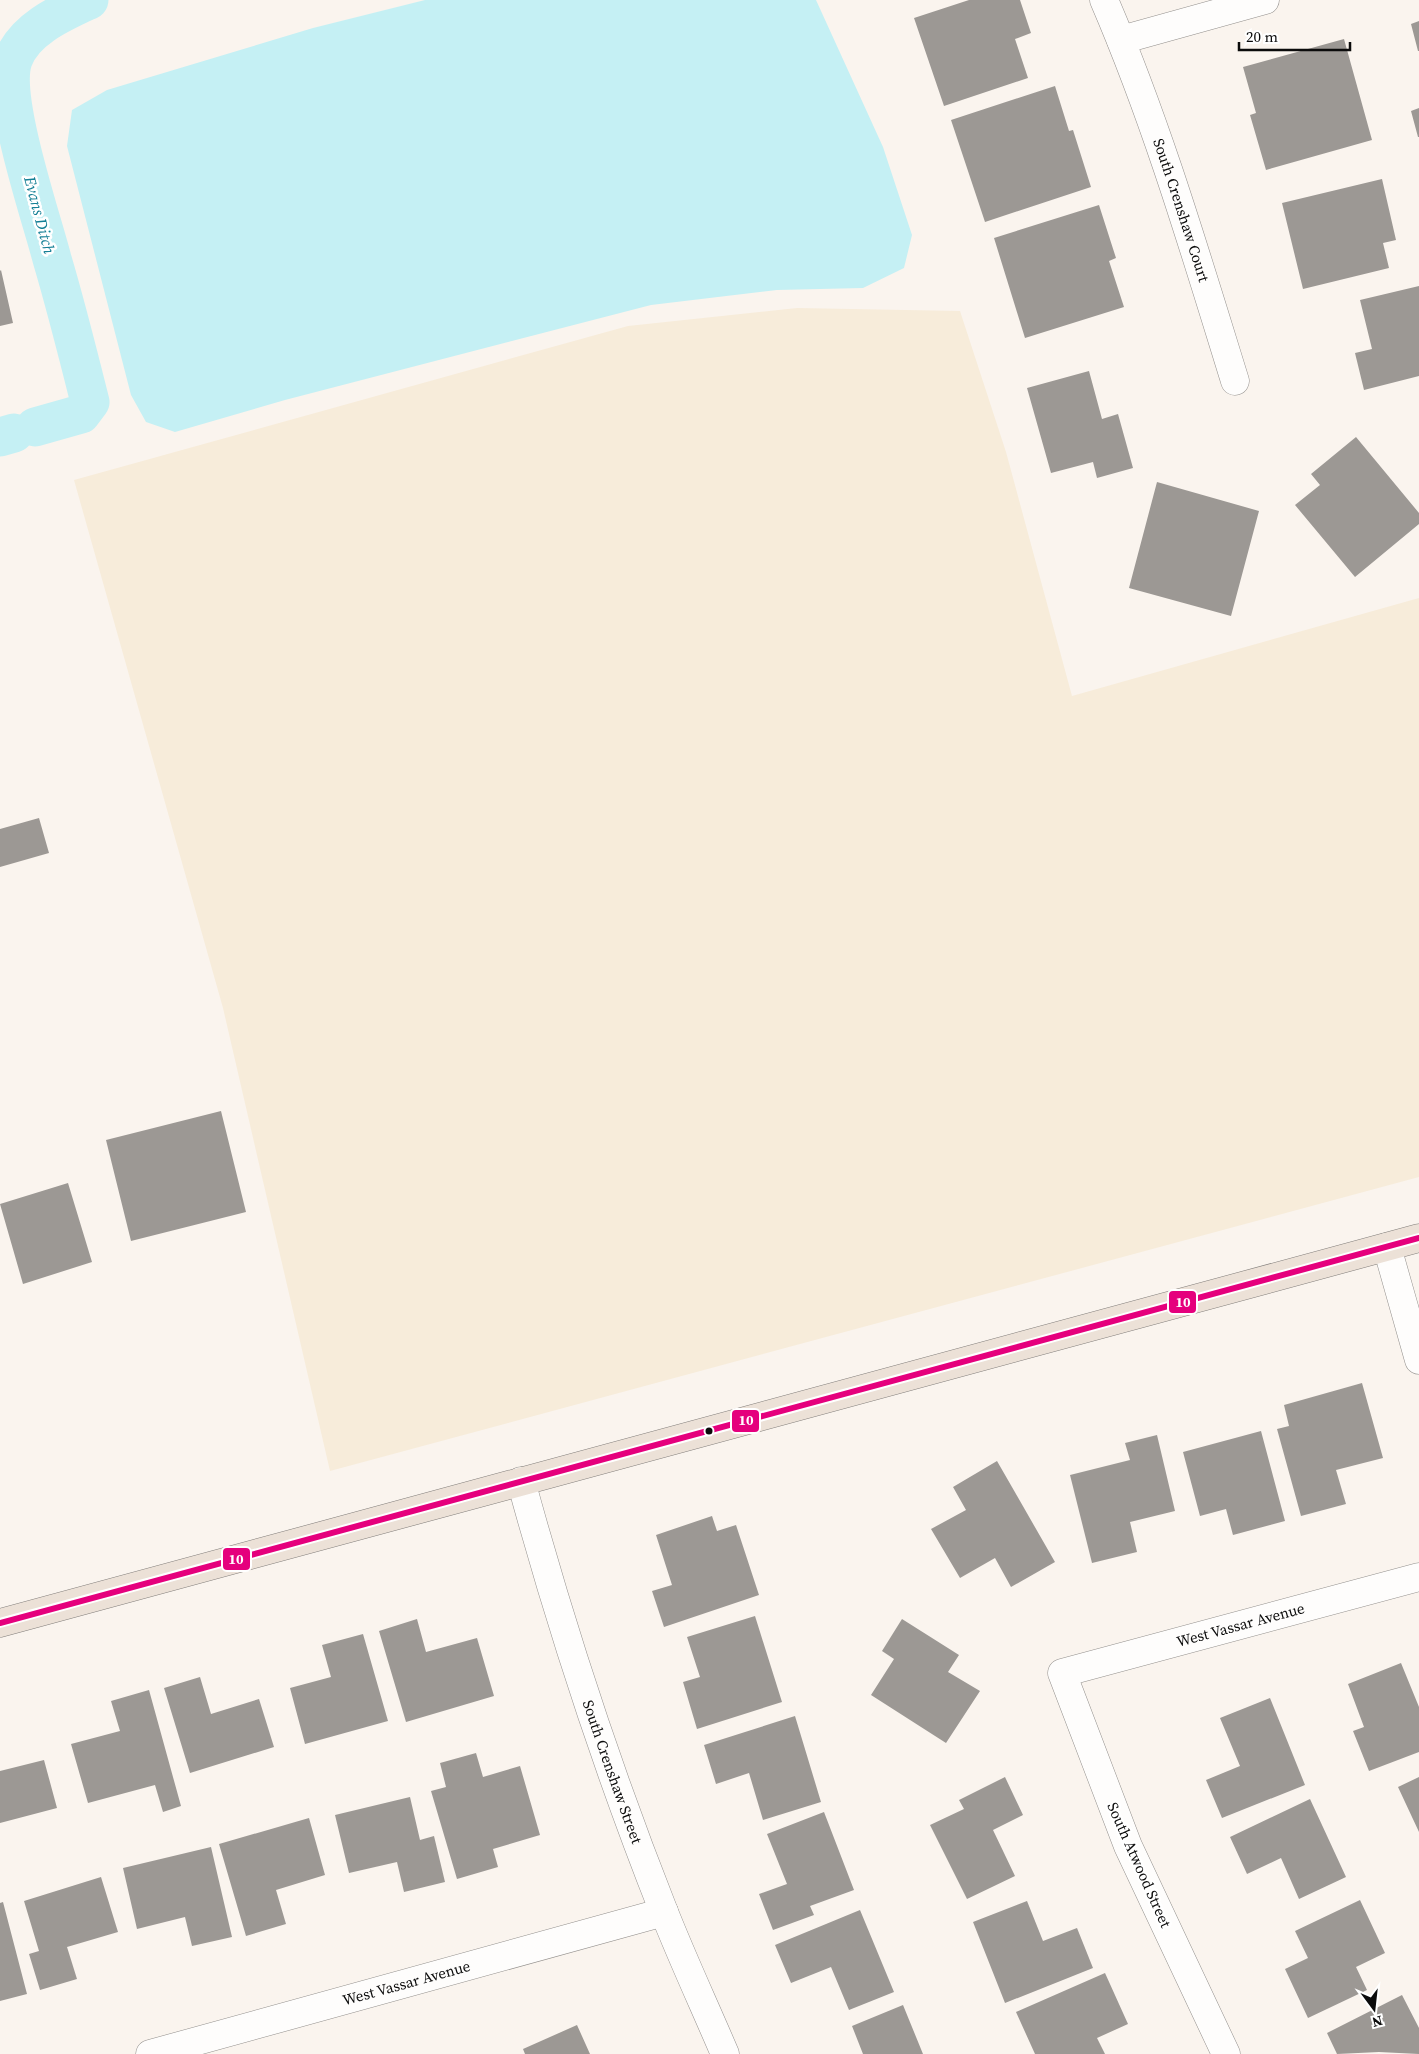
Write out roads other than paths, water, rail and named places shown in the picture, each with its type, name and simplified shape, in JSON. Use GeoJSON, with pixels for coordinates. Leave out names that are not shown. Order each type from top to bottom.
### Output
{"type":"FeatureCollection","features":[{"type":"Feature","properties":{"kind":"main road"},"geometry":{"type":"LineString","coordinates":[[0,1623],[1419,1238]]}},
{"type":"Feature","properties":{"kind":"street"},"geometry":{"type":"LineString","coordinates":[[1104,0],[1121,40],[1265,0]]}},
{"type":"Feature","properties":{"kind":"street","name":"South Crenshaw Court"},"geometry":{"type":"LineString","coordinates":[[1121,40],[1174,183],[1235,381]]}},
{"type":"Feature","properties":{"kind":"street"},"geometry":{"type":"LineString","coordinates":[[1387,1247],[1419,1360]]}},
{"type":"Feature","properties":{"kind":"street","name":"South Crenshaw Street"},"geometry":{"type":"LineString","coordinates":[[521,1481],[566,1638],[617,1785],[664,1912],[725,2054]]}},
{"type":"Feature","properties":{"kind":"street","name":"West Vassar Avenue"},"geometry":{"type":"LineString","coordinates":[[1062,1673],[1419,1577]]}},
{"type":"Feature","properties":{"kind":"street","name":"South Atwood Street"},"geometry":{"type":"LineString","coordinates":[[1062,1673],[1128,1846],[1226,2054]]}},
{"type":"Feature","properties":{"kind":"street","name":"West Vassar Avenue"},"geometry":{"type":"LineString","coordinates":[[150,2054],[223,2045],[664,1912]]}},
{"type":"Feature","properties":{"kind":"water"},"geometry":{"type":"Polygon","coordinates":[[[425,0],[816,0],[883,147],[912,235],[904,268],[863,288],[777,290],[651,305],[285,400],[175,432],[146,422],[131,395],[67,146],[72,110],[107,90],[313,28],[425,0]]]}},
{"type":"Feature","properties":{"kind":"waterway","name":"Evans Ditch"},"geometry":{"type":"LineString","coordinates":[[35,427],[81,414],[90,402],[67,312],[31,187],[17,128],[10,78],[13,60],[18,49],[34,31],[67,10],[89,0]]}},
{"type":"Feature","properties":{"kind":"waterway","name":"Evans Ditch"},"geometry":{"type":"LineString","coordinates":[[0,437],[14,433]]}}]}
